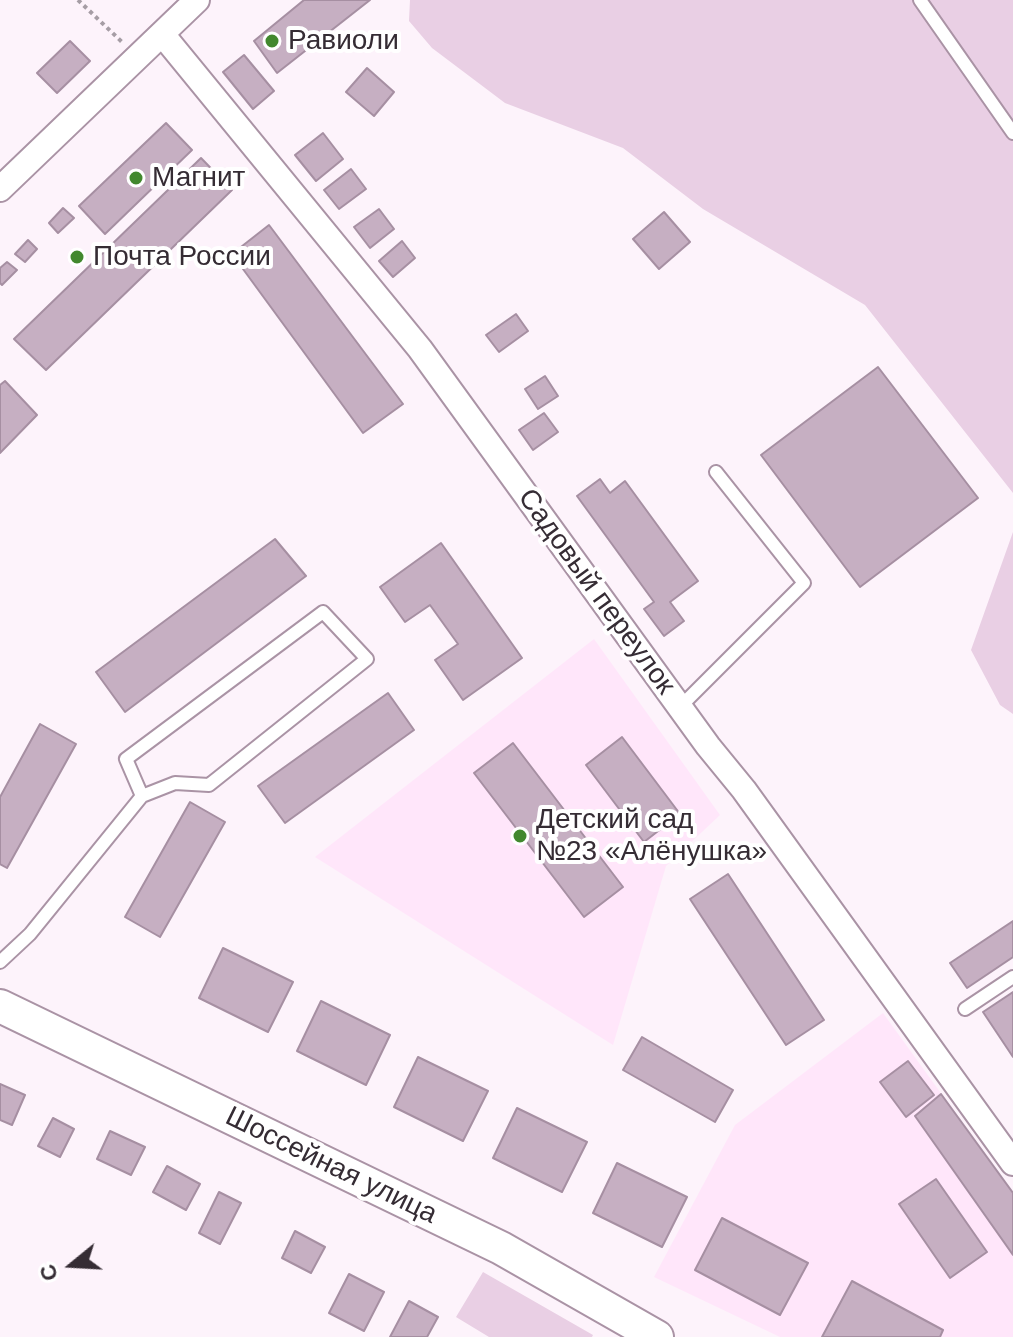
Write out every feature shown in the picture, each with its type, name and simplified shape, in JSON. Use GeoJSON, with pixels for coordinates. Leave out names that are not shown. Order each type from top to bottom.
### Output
{"type":"FeatureCollection","features":[{"type":"Feature","properties":{"kind":"main road","name":"Шоссейная улица"},"geometry":{"type":"LineString","coordinates":[[0,1006],[501,1248],[657,1337]]}},
{"type":"Feature","properties":{"kind":"street"},"geometry":{"type":"LineString","coordinates":[[0,189],[197,0]]}},
{"type":"Feature","properties":{"kind":"street","name":"Садовый переулок"},"geometry":{"type":"LineString","coordinates":[[162,34],[420,349],[1013,1163]]}},
{"type":"Feature","properties":{"kind":"lane"},"geometry":{"type":"LineString","coordinates":[[920,0],[1013,133]]}},
{"type":"Feature","properties":{"kind":"lane"},"geometry":{"type":"LineString","coordinates":[[680,707],[804,583],[716,472]]}},
{"type":"Feature","properties":{"kind":"lane"},"geometry":{"type":"LineString","coordinates":[[0,962],[30,934],[142,796],[175,783],[209,785],[367,659],[323,612],[126,759],[142,796]]}},
{"type":"Feature","properties":{"kind":"lane"},"geometry":{"type":"LineString","coordinates":[[965,1009],[1013,977]]}},
{"type":"Feature","properties":{"kind":"path"},"geometry":{"type":"LineString","coordinates":[[78,0],[138,58]]}},
{"type":"Feature","properties":{"kind":"shaded area"},"geometry":{"type":"Polygon","coordinates":[[[410,0],[1013,0],[1013,493],[865,305],[703,209],[623,148],[505,103],[432,48],[409,21],[410,0]]]}},
{"type":"Feature","properties":{"kind":"shaded area"},"geometry":{"type":"Polygon","coordinates":[[[1013,532],[1013,714],[1000,705],[971,650],[1013,532]]]}},
{"type":"Feature","properties":{"kind":"shaded area","name":"Детский сад №23 «Алёнушка»"},"geometry":{"type":"Polygon","coordinates":[[[594,639],[720,815],[666,866],[613,1045],[315,857],[594,639]]]}},
{"type":"Feature","properties":{"kind":"shaded area"},"geometry":{"type":"Polygon","coordinates":[[[883,1013],[1013,1193],[1013,1337],[780,1337],[654,1277],[735,1125],[883,1013]]]}},
{"type":"Feature","properties":{"kind":"shaded area"},"geometry":{"type":"Polygon","coordinates":[[[483,1272],[592,1337],[489,1337],[456,1317],[483,1272]]]}},
{"type":"Feature","properties":{"kind":"building"},"geometry":{"type":"Polygon","coordinates":[[[304,0],[370,0],[277,73],[254,41],[304,0]]]}},
{"type":"Feature","properties":{"kind":"building"},"geometry":{"type":"Polygon","coordinates":[[[70,41],[90,61],[57,93],[37,73],[70,41]]]}},
{"type":"Feature","properties":{"kind":"building"},"geometry":{"type":"Polygon","coordinates":[[[244,55],[274,91],[253,109],[223,72],[244,55]]]}},
{"type":"Feature","properties":{"kind":"building"},"geometry":{"type":"Polygon","coordinates":[[[367,68],[394,92],[374,116],[346,92],[367,68]]]}},
{"type":"Feature","properties":{"kind":"building","name":"Магнит"},"geometry":{"type":"Polygon","coordinates":[[[166,123],[192,150],[105,234],[79,206],[166,123]]]}},
{"type":"Feature","properties":{"kind":"building"},"geometry":{"type":"Polygon","coordinates":[[[323,133],[343,159],[316,181],[295,155],[323,133]]]}},
{"type":"Feature","properties":{"kind":"building"},"geometry":{"type":"Polygon","coordinates":[[[201,158],[232,190],[46,370],[14,339],[201,158]]]}},
{"type":"Feature","properties":{"kind":"building"},"geometry":{"type":"Polygon","coordinates":[[[351,169],[366,189],[339,209],[324,190],[351,169]]]}},
{"type":"Feature","properties":{"kind":"building"},"geometry":{"type":"Polygon","coordinates":[[[63,208],[74,218],[58,233],[49,223],[63,208]]]}},
{"type":"Feature","properties":{"kind":"building"},"geometry":{"type":"Polygon","coordinates":[[[379,209],[394,229],[370,248],[354,227],[379,209]]]}},
{"type":"Feature","properties":{"kind":"building"},"geometry":{"type":"Polygon","coordinates":[[[664,212],[690,242],[659,269],[633,239],[664,212]]]}},
{"type":"Feature","properties":{"kind":"building"},"geometry":{"type":"Polygon","coordinates":[[[269,225],[403,404],[363,433],[232,254],[269,225]]]}},
{"type":"Feature","properties":{"kind":"building"},"geometry":{"type":"Polygon","coordinates":[[[28,240],[37,249],[25,262],[15,254],[28,240]]]}},
{"type":"Feature","properties":{"kind":"building"},"geometry":{"type":"Polygon","coordinates":[[[402,241],[415,258],[393,277],[379,261],[402,241]]]}},
{"type":"Feature","properties":{"kind":"building"},"geometry":{"type":"Polygon","coordinates":[[[7,262],[17,270],[2,285],[0,268],[7,262]]]}},
{"type":"Feature","properties":{"kind":"building"},"geometry":{"type":"Polygon","coordinates":[[[516,314],[528,331],[499,352],[486,335],[516,314]]]}},
{"type":"Feature","properties":{"kind":"building"},"geometry":{"type":"Polygon","coordinates":[[[878,367],[978,498],[860,587],[761,455],[878,367]]]}},
{"type":"Feature","properties":{"kind":"building"},"geometry":{"type":"Polygon","coordinates":[[[545,376],[558,396],[538,409],[525,389],[545,376]]]}},
{"type":"Feature","properties":{"kind":"building"},"geometry":{"type":"Polygon","coordinates":[[[5,381],[37,415],[0,453],[0,385],[5,381]]]}},
{"type":"Feature","properties":{"kind":"building"},"geometry":{"type":"Polygon","coordinates":[[[544,413],[558,432],[533,450],[519,430],[544,413]]]}},
{"type":"Feature","properties":{"kind":"building"},"geometry":{"type":"Polygon","coordinates":[[[600,479],[610,493],[625,481],[698,581],[670,602],[684,621],[664,636],[644,609],[654,602],[577,496],[600,479]]]}},
{"type":"Feature","properties":{"kind":"building"},"geometry":{"type":"Polygon","coordinates":[[[275,539],[306,576],[125,712],[96,672],[275,539]]]}},
{"type":"Feature","properties":{"kind":"building"},"geometry":{"type":"Polygon","coordinates":[[[441,543],[522,658],[463,700],[435,660],[458,644],[430,605],[405,622],[380,587],[441,543]]]}},
{"type":"Feature","properties":{"kind":"building"},"geometry":{"type":"Polygon","coordinates":[[[388,693],[414,730],[285,823],[258,786],[388,693]]]}},
{"type":"Feature","properties":{"kind":"building"},"geometry":{"type":"Polygon","coordinates":[[[40,724],[76,744],[7,868],[0,864],[0,797],[40,724]]]}},
{"type":"Feature","properties":{"kind":"building"},"geometry":{"type":"Polygon","coordinates":[[[622,737],[680,814],[644,842],[586,765],[622,737]]]}},
{"type":"Feature","properties":{"kind":"building"},"geometry":{"type":"Polygon","coordinates":[[[513,743],[623,887],[584,917],[474,773],[513,743]]]}},
{"type":"Feature","properties":{"kind":"building"},"geometry":{"type":"Polygon","coordinates":[[[190,802],[225,822],[160,937],[125,917],[190,802]]]}},
{"type":"Feature","properties":{"kind":"building"},"geometry":{"type":"Polygon","coordinates":[[[728,874],[824,1020],[786,1045],[690,899],[728,874]]]}},
{"type":"Feature","properties":{"kind":"building"},"geometry":{"type":"Polygon","coordinates":[[[1013,921],[1013,957],[967,988],[950,963],[1013,921]]]}},
{"type":"Feature","properties":{"kind":"building"},"geometry":{"type":"Polygon","coordinates":[[[223,948],[293,982],[268,1032],[199,998],[223,948]]]}},
{"type":"Feature","properties":{"kind":"building"},"geometry":{"type":"Polygon","coordinates":[[[1013,992],[1013,1057],[983,1012],[1013,992]]]}},
{"type":"Feature","properties":{"kind":"building"},"geometry":{"type":"Polygon","coordinates":[[[321,1001],[390,1035],[366,1085],[297,1051],[321,1001]]]}},
{"type":"Feature","properties":{"kind":"building"},"geometry":{"type":"Polygon","coordinates":[[[642,1037],[733,1090],[715,1122],[623,1070],[642,1037]]]}},
{"type":"Feature","properties":{"kind":"building"},"geometry":{"type":"Polygon","coordinates":[[[418,1057],[488,1091],[463,1141],[394,1107],[418,1057]]]}},
{"type":"Feature","properties":{"kind":"building"},"geometry":{"type":"Polygon","coordinates":[[[908,1061],[934,1095],[906,1117],[880,1082],[908,1061]]]}},
{"type":"Feature","properties":{"kind":"building"},"geometry":{"type":"Polygon","coordinates":[[[0,1084],[25,1095],[12,1125],[0,1120],[0,1084]]]}},
{"type":"Feature","properties":{"kind":"building"},"geometry":{"type":"Polygon","coordinates":[[[941,1094],[1013,1193],[1013,1255],[915,1116],[941,1094]]]}},
{"type":"Feature","properties":{"kind":"building"},"geometry":{"type":"Polygon","coordinates":[[[517,1108],[587,1142],[562,1192],[493,1158],[517,1108]]]}},
{"type":"Feature","properties":{"kind":"building"},"geometry":{"type":"Polygon","coordinates":[[[53,1118],[74,1129],[60,1157],[38,1146],[53,1118]]]}},
{"type":"Feature","properties":{"kind":"building"},"geometry":{"type":"Polygon","coordinates":[[[110,1131],[145,1147],[131,1175],[97,1159],[110,1131]]]}},
{"type":"Feature","properties":{"kind":"building"},"geometry":{"type":"Polygon","coordinates":[[[617,1163],[687,1197],[662,1247],[593,1213],[617,1163]]]}},
{"type":"Feature","properties":{"kind":"building"},"geometry":{"type":"Polygon","coordinates":[[[167,1166],[200,1184],[186,1210],[153,1192],[167,1166]]]}},
{"type":"Feature","properties":{"kind":"building"},"geometry":{"type":"Polygon","coordinates":[[[936,1179],[987,1252],[950,1278],[899,1204],[936,1179]]]}},
{"type":"Feature","properties":{"kind":"building"},"geometry":{"type":"Polygon","coordinates":[[[219,1192],[241,1203],[220,1244],[199,1233],[219,1192]]]}},
{"type":"Feature","properties":{"kind":"building"},"geometry":{"type":"Polygon","coordinates":[[[722,1218],[808,1263],[780,1315],[695,1270],[722,1218]]]}},
{"type":"Feature","properties":{"kind":"building"},"geometry":{"type":"Polygon","coordinates":[[[295,1231],[325,1247],[311,1273],[282,1258],[295,1231]]]}},
{"type":"Feature","properties":{"kind":"building"},"geometry":{"type":"Polygon","coordinates":[[[349,1274],[384,1292],[364,1331],[329,1313],[349,1274]]]}},
{"type":"Feature","properties":{"kind":"building"},"geometry":{"type":"Polygon","coordinates":[[[852,1281],[943,1330],[940,1337],[822,1337],[852,1281]]]}},
{"type":"Feature","properties":{"kind":"building"},"geometry":{"type":"Polygon","coordinates":[[[409,1301],[438,1317],[427,1337],[390,1337],[409,1301]]]}},
{"type":"Feature","properties":{"kind":"place","name":"Равиоли"},"geometry":{"type":"Point","coordinates":[272,41]}},
{"type":"Feature","properties":{"kind":"place","name":"Магнит"},"geometry":{"type":"Point","coordinates":[136,178]}},
{"type":"Feature","properties":{"kind":"place","name":"Почта России"},"geometry":{"type":"Point","coordinates":[77,257]}},
{"type":"Feature","properties":{"kind":"place","name":"Детский сад №23 «Алёнушка»"},"geometry":{"type":"Point","coordinates":[520,836]}}]}
